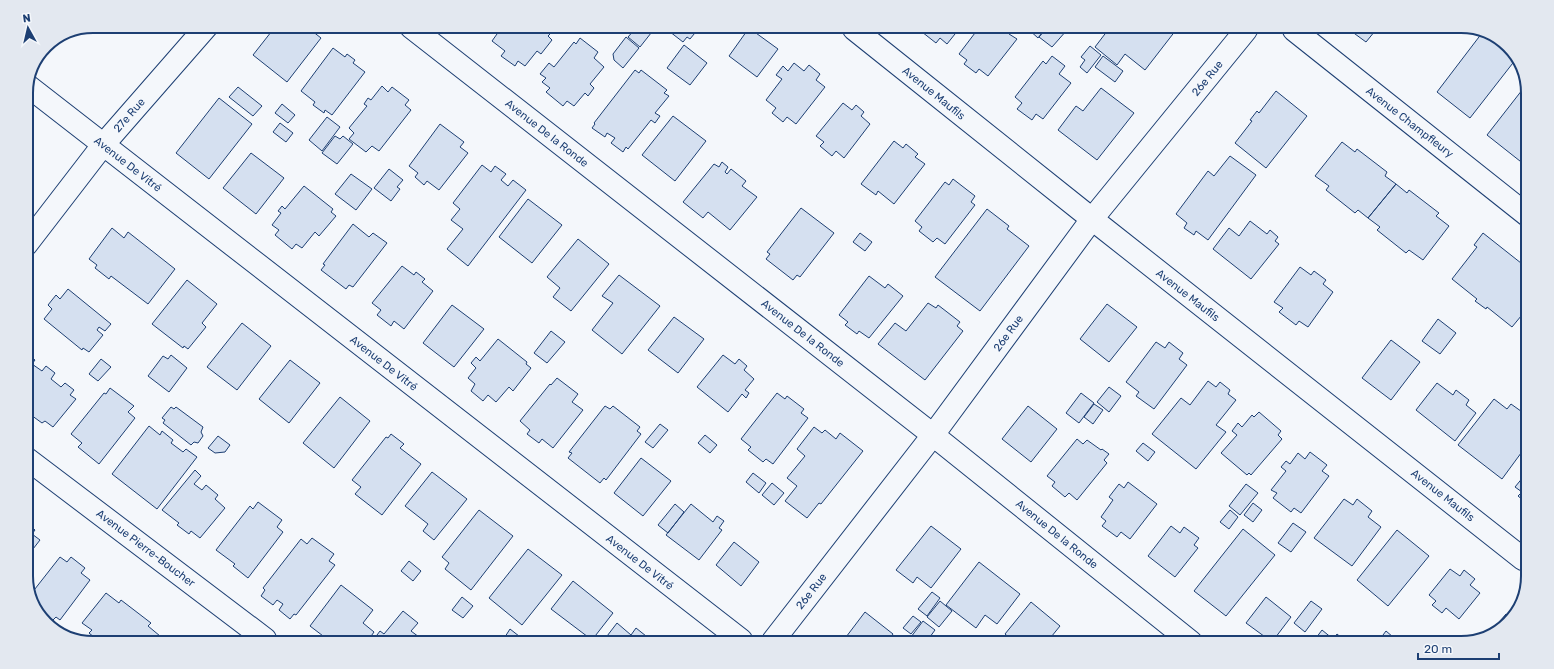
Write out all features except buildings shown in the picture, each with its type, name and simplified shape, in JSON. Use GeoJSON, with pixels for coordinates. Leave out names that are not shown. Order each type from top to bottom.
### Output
{"type":"FeatureCollection","features":[{"type":"Feature","properties":{"kind":"street","name":"27e Rue"},"geometry":{"type":"LineString","coordinates":[[33,236],[103,145],[201,33]]}},
{"type":"Feature","properties":{"kind":"street","name":"Avenue De la Ronde"},"geometry":{"type":"LineString","coordinates":[[420,33],[933,435],[1184,636]]}},
{"type":"Feature","properties":{"kind":"street","name":"Avenue Maufils"},"geometry":{"type":"LineString","coordinates":[[859,33],[1521,557]]}},
{"type":"Feature","properties":{"kind":"street","name":"26e Rue"},"geometry":{"type":"LineString","coordinates":[[777,636],[933,435],[1092,219],[1244,33]]}},
{"type":"Feature","properties":{"kind":"street","name":"Avenue Champfleury"},"geometry":{"type":"LineString","coordinates":[[1298,33],[1521,209]]}},
{"type":"Feature","properties":{"kind":"street","name":"Avenue De Vitré"},"geometry":{"type":"LineString","coordinates":[[33,90],[736,636]]}},
{"type":"Feature","properties":{"kind":"street","name":"Avenue Pierre-Boucher"},"geometry":{"type":"LineString","coordinates":[[33,463],[261,636]]}}]}
